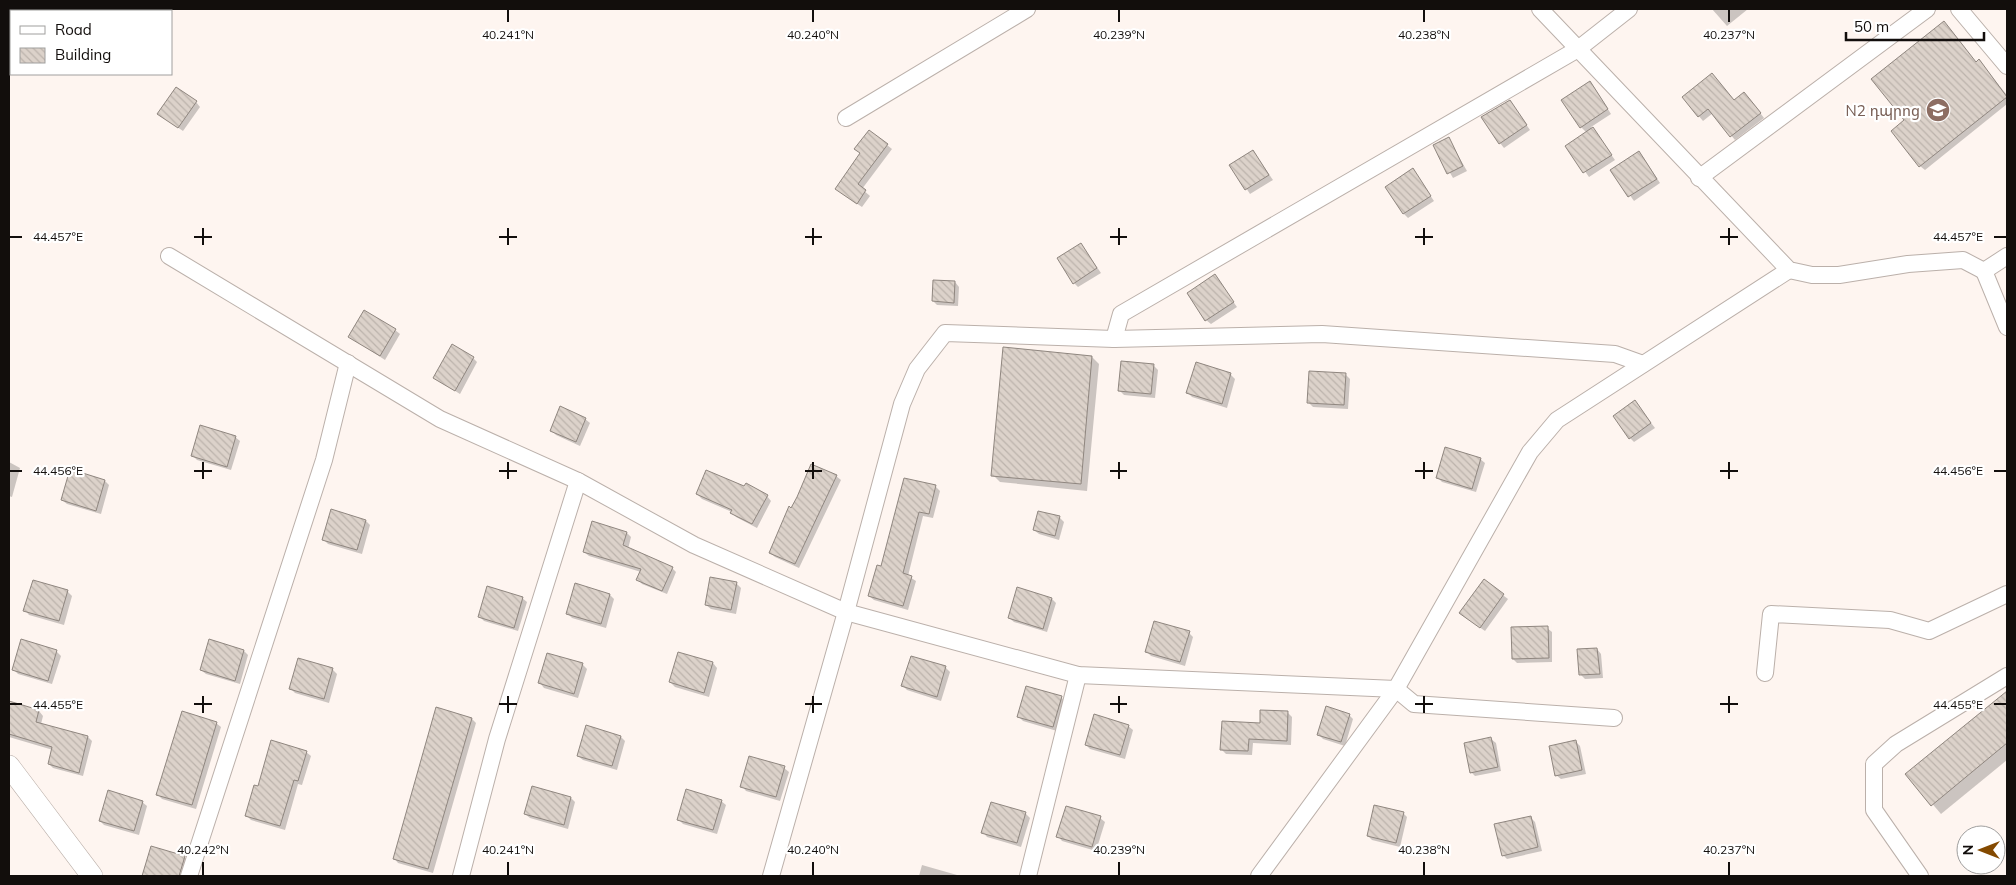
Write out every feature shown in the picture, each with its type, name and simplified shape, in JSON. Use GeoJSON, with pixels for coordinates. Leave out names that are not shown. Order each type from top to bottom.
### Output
{"type":"FeatureCollection","features":[{"type":"Feature","properties":{"kind":"street"},"geometry":{"type":"LineString","coordinates":[[846,118],[1027,9]]}},
{"type":"Feature","properties":{"kind":"street"},"geometry":{"type":"LineString","coordinates":[[1540,9],[1699,178],[1789,270],[1812,275],[1839,275],[1908,264],[1963,260],[1984,271],[2007,327]]}},
{"type":"Feature","properties":{"kind":"street"},"geometry":{"type":"LineString","coordinates":[[1114,339],[1122,314],[1578,49],[1629,9]]}},
{"type":"Feature","properties":{"kind":"street"},"geometry":{"type":"LineString","coordinates":[[1699,178],[1927,9]]}},
{"type":"Feature","properties":{"kind":"street"},"geometry":{"type":"LineString","coordinates":[[1959,9],[2007,66]]}},
{"type":"Feature","properties":{"kind":"street"},"geometry":{"type":"LineString","coordinates":[[169,256],[440,419],[578,481],[694,545],[846,612],[1078,675],[1396,688],[1414,704],[1614,718]]}},
{"type":"Feature","properties":{"kind":"street"},"geometry":{"type":"LineString","coordinates":[[1984,271],[2007,256]]}},
{"type":"Feature","properties":{"kind":"street"},"geometry":{"type":"LineString","coordinates":[[1259,876],[1396,688],[1530,452],[1557,420],[1789,270]]}},
{"type":"Feature","properties":{"kind":"street"},"geometry":{"type":"LineString","coordinates":[[771,876],[846,612],[902,404],[917,368],[945,333],[1114,339],[1322,334],[1615,354],[1642,364]]}},
{"type":"Feature","properties":{"kind":"street"},"geometry":{"type":"LineString","coordinates":[[189,876],[324,460],[348,363]]}},
{"type":"Feature","properties":{"kind":"street"},"geometry":{"type":"LineString","coordinates":[[461,876],[497,739],[578,481]]}},
{"type":"Feature","properties":{"kind":"street"},"geometry":{"type":"LineString","coordinates":[[1765,673],[1771,614],[1890,620],[1929,630],[2007,594]]}},
{"type":"Feature","properties":{"kind":"street"},"geometry":{"type":"LineString","coordinates":[[1028,876],[1078,675]]}},
{"type":"Feature","properties":{"kind":"street"},"geometry":{"type":"LineString","coordinates":[[1920,876],[1874,810],[1874,764],[1896,744],[2007,676]]}},
{"type":"Feature","properties":{"kind":"street"},"geometry":{"type":"LineString","coordinates":[[9,766],[92,876]]}},
{"type":"Feature","properties":{"kind":"building"},"geometry":{"type":"Polygon","coordinates":[[[1944,21],[1976,62],[1979,59],[2007,97],[1919,167],[1891,131],[1904,120],[1871,79],[1944,21]]]}},
{"type":"Feature","properties":{"kind":"building"},"geometry":{"type":"Polygon","coordinates":[[[1712,73],[1734,100],[1744,92],[1761,113],[1730,137],[1708,109],[1698,117],[1682,97],[1712,73]]]}},
{"type":"Feature","properties":{"kind":"building"},"geometry":{"type":"Polygon","coordinates":[[[1590,81],[1608,109],[1580,128],[1561,100],[1590,81]]]}},
{"type":"Feature","properties":{"kind":"building"},"geometry":{"type":"Polygon","coordinates":[[[176,87],[197,101],[178,128],[157,114],[176,87]]]}},
{"type":"Feature","properties":{"kind":"building"},"geometry":{"type":"Polygon","coordinates":[[[1510,100],[1527,125],[1499,144],[1481,117],[1510,100]]]}},
{"type":"Feature","properties":{"kind":"building"},"geometry":{"type":"Polygon","coordinates":[[[1593,127],[1612,155],[1583,173],[1565,146],[1593,127]]]}},
{"type":"Feature","properties":{"kind":"building"},"geometry":{"type":"Polygon","coordinates":[[[869,130],[888,144],[858,184],[866,190],[857,204],[835,189],[860,153],[854,149],[869,130]]]}},
{"type":"Feature","properties":{"kind":"building"},"geometry":{"type":"Polygon","coordinates":[[[1449,137],[1463,166],[1447,174],[1433,145],[1449,137]]]}},
{"type":"Feature","properties":{"kind":"building"},"geometry":{"type":"Polygon","coordinates":[[[1253,150],[1269,175],[1245,190],[1229,165],[1253,150]]]}},
{"type":"Feature","properties":{"kind":"building"},"geometry":{"type":"Polygon","coordinates":[[[1639,151],[1657,179],[1628,197],[1610,170],[1639,151]]]}},
{"type":"Feature","properties":{"kind":"building"},"geometry":{"type":"Polygon","coordinates":[[[1413,168],[1431,196],[1403,214],[1385,187],[1413,168]]]}},
{"type":"Feature","properties":{"kind":"building"},"geometry":{"type":"Polygon","coordinates":[[[1081,243],[1097,268],[1073,284],[1057,258],[1081,243]]]}},
{"type":"Feature","properties":{"kind":"building"},"geometry":{"type":"Polygon","coordinates":[[[1215,274],[1234,302],[1205,321],[1187,293],[1215,274]]]}},
{"type":"Feature","properties":{"kind":"building"},"geometry":{"type":"Polygon","coordinates":[[[933,280],[955,281],[954,303],[932,301],[933,280]]]}},
{"type":"Feature","properties":{"kind":"building"},"geometry":{"type":"Polygon","coordinates":[[[364,310],[396,329],[380,356],[348,337],[364,310]]]}},
{"type":"Feature","properties":{"kind":"building"},"geometry":{"type":"Polygon","coordinates":[[[452,344],[474,357],[455,391],[433,378],[452,344]]]}},
{"type":"Feature","properties":{"kind":"building"},"geometry":{"type":"Polygon","coordinates":[[[1003,347],[1092,356],[1081,484],[991,476],[1003,347]]]}},
{"type":"Feature","properties":{"kind":"building"},"geometry":{"type":"Polygon","coordinates":[[[1121,361],[1154,364],[1151,394],[1118,391],[1121,361]]]}},
{"type":"Feature","properties":{"kind":"building"},"geometry":{"type":"Polygon","coordinates":[[[1196,362],[1231,373],[1222,404],[1186,393],[1196,362]]]}},
{"type":"Feature","properties":{"kind":"building"},"geometry":{"type":"Polygon","coordinates":[[[1309,371],[1346,373],[1344,405],[1307,403],[1309,371]]]}},
{"type":"Feature","properties":{"kind":"building"},"geometry":{"type":"Polygon","coordinates":[[[1635,400],[1651,423],[1629,439],[1613,416],[1635,400]]]}},
{"type":"Feature","properties":{"kind":"building"},"geometry":{"type":"Polygon","coordinates":[[[560,406],[586,418],[576,442],[550,431],[560,406]]]}},
{"type":"Feature","properties":{"kind":"building"},"geometry":{"type":"Polygon","coordinates":[[[200,425],[236,436],[227,467],[191,456],[200,425]]]}},
{"type":"Feature","properties":{"kind":"building"},"geometry":{"type":"Polygon","coordinates":[[[1445,447],[1481,458],[1472,489],[1436,478],[1445,447]]]}},
{"type":"Feature","properties":{"kind":"building"},"geometry":{"type":"Polygon","coordinates":[[[811,464],[837,475],[795,564],[769,553],[789,506],[791,508],[797,497],[811,464]]]}},
{"type":"Feature","properties":{"kind":"building"},"geometry":{"type":"Polygon","coordinates":[[[70,469],[105,480],[96,511],[61,500],[70,469]]]}},
{"type":"Feature","properties":{"kind":"building"},"geometry":{"type":"Polygon","coordinates":[[[706,470],[744,486],[746,483],[768,495],[752,524],[730,513],[732,510],[696,494],[706,470]]]}},
{"type":"Feature","properties":{"kind":"building"},"geometry":{"type":"Polygon","coordinates":[[[904,478],[936,485],[929,514],[919,512],[903,573],[912,576],[903,606],[868,596],[877,565],[881,566],[904,478]]]}},
{"type":"Feature","properties":{"kind":"building"},"geometry":{"type":"Polygon","coordinates":[[[331,509],[366,520],[357,550],[322,540],[331,509]]]}},
{"type":"Feature","properties":{"kind":"building"},"geometry":{"type":"Polygon","coordinates":[[[1038,511],[1060,516],[1055,536],[1033,530],[1038,511]]]}},
{"type":"Feature","properties":{"kind":"building"},"geometry":{"type":"Polygon","coordinates":[[[592,521],[627,532],[623,545],[673,567],[662,591],[636,580],[641,569],[583,552],[592,521]]]}},
{"type":"Feature","properties":{"kind":"building"},"geometry":{"type":"Polygon","coordinates":[[[710,577],[737,582],[731,610],[705,605],[710,577]]]}},
{"type":"Feature","properties":{"kind":"building"},"geometry":{"type":"Polygon","coordinates":[[[1484,579],[1504,594],[1480,628],[1459,613],[1484,579]]]}},
{"type":"Feature","properties":{"kind":"building"},"geometry":{"type":"Polygon","coordinates":[[[33,580],[68,590],[59,621],[23,611],[33,580]]]}},
{"type":"Feature","properties":{"kind":"building"},"geometry":{"type":"Polygon","coordinates":[[[575,583],[610,594],[601,624],[566,614],[575,583]]]}},
{"type":"Feature","properties":{"kind":"building"},"geometry":{"type":"Polygon","coordinates":[[[487,586],[523,597],[514,628],[478,617],[487,586]]]}},
{"type":"Feature","properties":{"kind":"building"},"geometry":{"type":"Polygon","coordinates":[[[1017,587],[1052,598],[1043,629],[1008,618],[1017,587]]]}},
{"type":"Feature","properties":{"kind":"building"},"geometry":{"type":"Polygon","coordinates":[[[1154,621],[1190,631],[1180,662],[1145,652],[1154,621]]]}},
{"type":"Feature","properties":{"kind":"building"},"geometry":{"type":"Polygon","coordinates":[[[1548,626],[1549,658],[1512,659],[1511,627],[1548,626]]]}},
{"type":"Feature","properties":{"kind":"building"},"geometry":{"type":"Polygon","coordinates":[[[21,639],[57,650],[48,681],[12,670],[21,639]]]}},
{"type":"Feature","properties":{"kind":"building"},"geometry":{"type":"Polygon","coordinates":[[[209,639],[244,650],[235,681],[200,670],[209,639]]]}},
{"type":"Feature","properties":{"kind":"building"},"geometry":{"type":"Polygon","coordinates":[[[1597,648],[1600,674],[1579,675],[1577,649],[1597,648]]]}},
{"type":"Feature","properties":{"kind":"building"},"geometry":{"type":"Polygon","coordinates":[[[678,652],[713,662],[704,693],[669,682],[678,652]]]}},
{"type":"Feature","properties":{"kind":"building"},"geometry":{"type":"Polygon","coordinates":[[[547,653],[583,663],[574,694],[538,683],[547,653]]]}},
{"type":"Feature","properties":{"kind":"building"},"geometry":{"type":"Polygon","coordinates":[[[911,656],[946,666],[937,697],[901,686],[911,656]]]}},
{"type":"Feature","properties":{"kind":"building"},"geometry":{"type":"Polygon","coordinates":[[[298,658],[333,668],[324,699],[289,689],[298,658]]]}},
{"type":"Feature","properties":{"kind":"building"},"geometry":{"type":"Polygon","coordinates":[[[1026,686],[1062,696],[1053,727],[1017,717],[1026,686]]]}},
{"type":"Feature","properties":{"kind":"building"},"geometry":{"type":"Polygon","coordinates":[[[2007,691],[2007,743],[1931,806],[1905,774],[2007,691]]]}},
{"type":"Feature","properties":{"kind":"building"},"geometry":{"type":"Polygon","coordinates":[[[9,701],[39,710],[36,722],[88,736],[79,773],[48,764],[52,747],[9,734],[9,701]]]}},
{"type":"Feature","properties":{"kind":"building"},"geometry":{"type":"Polygon","coordinates":[[[1326,706],[1350,714],[1341,742],[1317,735],[1326,706]]]}},
{"type":"Feature","properties":{"kind":"building"},"geometry":{"type":"Polygon","coordinates":[[[436,707],[472,718],[428,869],[393,859],[436,707]]]}},
{"type":"Feature","properties":{"kind":"building"},"geometry":{"type":"Polygon","coordinates":[[[1260,710],[1288,711],[1287,741],[1249,739],[1248,751],[1220,750],[1222,721],[1260,723],[1260,710]]]}},
{"type":"Feature","properties":{"kind":"building"},"geometry":{"type":"Polygon","coordinates":[[[182,711],[217,722],[192,805],[156,795],[182,711]]]}},
{"type":"Feature","properties":{"kind":"building"},"geometry":{"type":"Polygon","coordinates":[[[1094,714],[1129,725],[1120,755],[1085,745],[1094,714]]]}},
{"type":"Feature","properties":{"kind":"building"},"geometry":{"type":"Polygon","coordinates":[[[586,725],[621,736],[612,766],[577,756],[586,725]]]}},
{"type":"Feature","properties":{"kind":"building"},"geometry":{"type":"Polygon","coordinates":[[[1491,737],[1498,767],[1470,773],[1464,743],[1491,737]]]}},
{"type":"Feature","properties":{"kind":"building"},"geometry":{"type":"Polygon","coordinates":[[[271,740],[307,751],[298,781],[294,780],[280,826],[245,816],[254,785],[258,786],[271,740]]]}},
{"type":"Feature","properties":{"kind":"building"},"geometry":{"type":"Polygon","coordinates":[[[1576,740],[1582,770],[1555,776],[1549,746],[1576,740]]]}},
{"type":"Feature","properties":{"kind":"building"},"geometry":{"type":"Polygon","coordinates":[[[749,756],[785,766],[776,797],[740,787],[749,756]]]}},
{"type":"Feature","properties":{"kind":"building"},"geometry":{"type":"Polygon","coordinates":[[[532,786],[571,797],[564,825],[524,814],[532,786]]]}},
{"type":"Feature","properties":{"kind":"building"},"geometry":{"type":"Polygon","coordinates":[[[686,789],[722,800],[713,830],[677,820],[686,789]]]}},
{"type":"Feature","properties":{"kind":"building"},"geometry":{"type":"Polygon","coordinates":[[[108,790],[143,801],[134,831],[99,821],[108,790]]]}},
{"type":"Feature","properties":{"kind":"building"},"geometry":{"type":"Polygon","coordinates":[[[991,802],[1026,812],[1017,843],[981,833],[991,802]]]}},
{"type":"Feature","properties":{"kind":"building"},"geometry":{"type":"Polygon","coordinates":[[[1374,805],[1404,812],[1396,843],[1367,836],[1374,805]]]}},
{"type":"Feature","properties":{"kind":"building"},"geometry":{"type":"Polygon","coordinates":[[[1066,806],[1101,816],[1092,847],[1056,837],[1066,806]]]}},
{"type":"Feature","properties":{"kind":"building"},"geometry":{"type":"Polygon","coordinates":[[[1531,816],[1538,847],[1502,856],[1494,824],[1531,816]]]}},
{"type":"Feature","properties":{"kind":"building"},"geometry":{"type":"Polygon","coordinates":[[[151,846],[185,856],[179,876],[142,876],[151,846]]]}},
{"type":"Feature","properties":{"kind":"place","name":"N2 դպրոց"},"geometry":{"type":"Point","coordinates":[1938,110]}}]}
